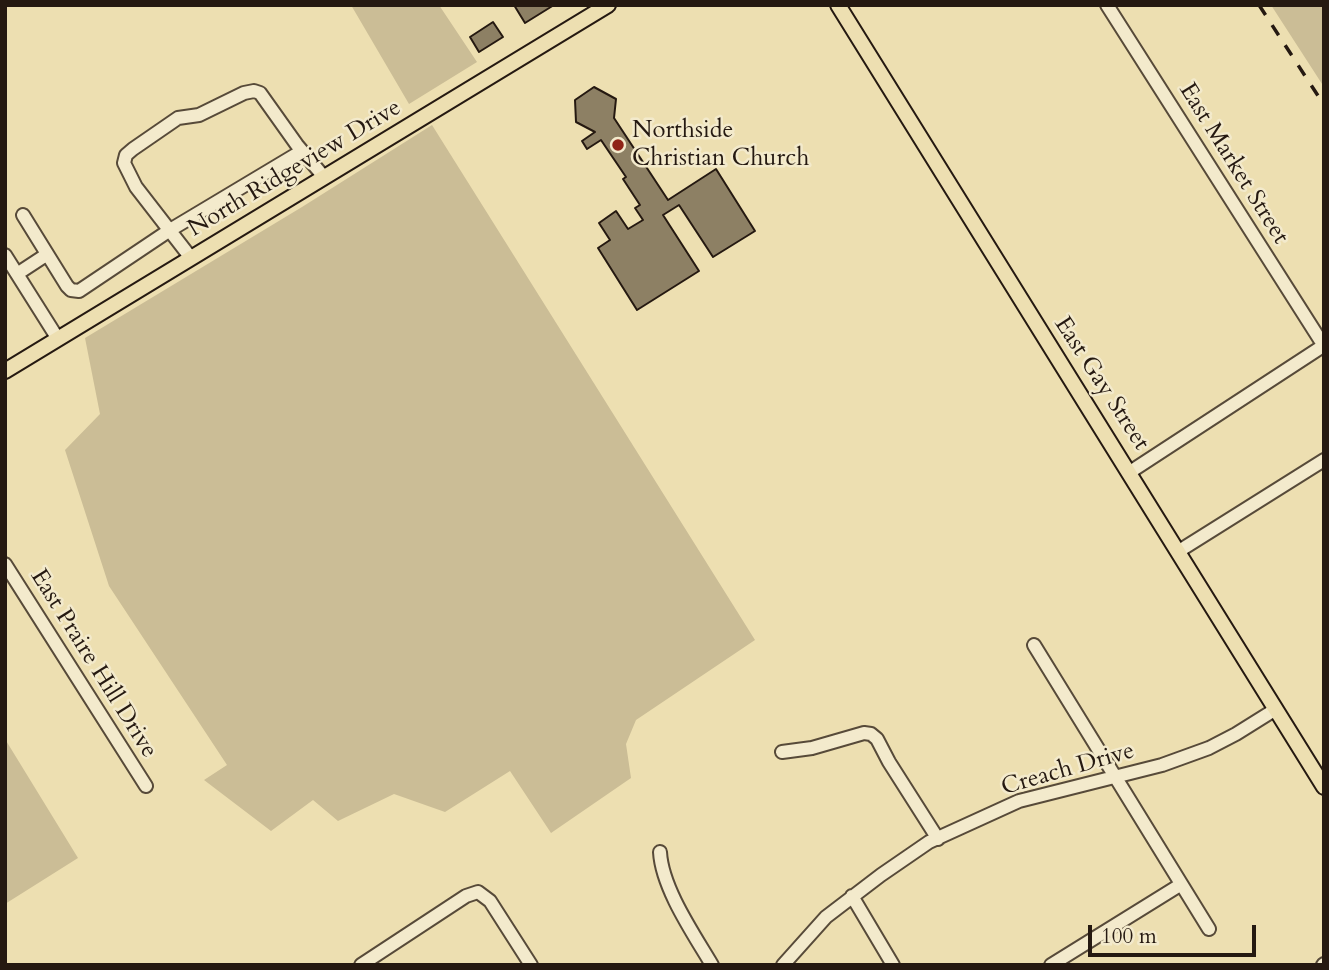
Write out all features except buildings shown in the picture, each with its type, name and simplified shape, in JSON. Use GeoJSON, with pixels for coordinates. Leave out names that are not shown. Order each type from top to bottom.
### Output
{"type":"FeatureCollection","features":[{"type":"Feature","properties":{"kind":"main road","name":"North Ridgeview Drive"},"geometry":{"type":"LineString","coordinates":[[5,371],[608,5]]}},
{"type":"Feature","properties":{"kind":"main road","name":"East Gay Street"},"geometry":{"type":"LineString","coordinates":[[838,5],[1324,787]]}},
{"type":"Feature","properties":{"kind":"street","name":"East Market Street"},"geometry":{"type":"LineString","coordinates":[[1107,5],[1324,346]]}},
{"type":"Feature","properties":{"kind":"street"},"geometry":{"type":"LineString","coordinates":[[191,258],[136,187],[124,163],[133,149],[178,118],[199,115],[244,93],[254,91],[263,95],[302,151],[324,177]]}},
{"type":"Feature","properties":{"kind":"street"},"geometry":{"type":"LineString","coordinates":[[23,215],[67,286],[71,290],[79,291],[170,230],[302,151]]}},
{"type":"Feature","properties":{"kind":"street"},"geometry":{"type":"LineString","coordinates":[[5,255],[58,339]]}},
{"type":"Feature","properties":{"kind":"street"},"geometry":{"type":"LineString","coordinates":[[17,274],[46,255]]}},
{"type":"Feature","properties":{"kind":"street"},"geometry":{"type":"LineString","coordinates":[[1130,472],[1324,346]]}},
{"type":"Feature","properties":{"kind":"street"},"geometry":{"type":"LineString","coordinates":[[1179,551],[1324,460]]}},
{"type":"Feature","properties":{"kind":"street","name":"East Praire Hill Drive"},"geometry":{"type":"LineString","coordinates":[[5,564],[146,786]]}},
{"type":"Feature","properties":{"kind":"street"},"geometry":{"type":"LineString","coordinates":[[1034,645],[1209,929]]}},
{"type":"Feature","properties":{"kind":"street","name":"Creach Drive"},"geometry":{"type":"LineString","coordinates":[[783,965],[826,917],[891,868],[938,839],[1019,801],[1161,765],[1209,748],[1276,709]]}},
{"type":"Feature","properties":{"kind":"street"},"geometry":{"type":"LineString","coordinates":[[782,752],[812,748],[864,733],[871,734],[877,739],[938,839]]}},
{"type":"Feature","properties":{"kind":"street"},"geometry":{"type":"LineString","coordinates":[[660,852],[660,866],[670,892],[712,965]]}},
{"type":"Feature","properties":{"kind":"street"},"geometry":{"type":"LineString","coordinates":[[1051,965],[1180,885]]}},
{"type":"Feature","properties":{"kind":"street"},"geometry":{"type":"LineString","coordinates":[[361,965],[466,896],[478,892],[490,901],[531,965]]}},
{"type":"Feature","properties":{"kind":"street"},"geometry":{"type":"LineString","coordinates":[[852,896],[892,965]]}},
{"type":"Feature","properties":{"kind":"shaded area"},"geometry":{"type":"Polygon","coordinates":[[[351,5],[439,5],[477,62],[409,104],[351,5]]]}},
{"type":"Feature","properties":{"kind":"shaded area"},"geometry":{"type":"Polygon","coordinates":[[[1271,5],[1324,5],[1324,87],[1271,5]]]}},
{"type":"Feature","properties":{"kind":"shaded area"},"geometry":{"type":"Polygon","coordinates":[[[432,125],[755,640],[636,720],[626,744],[631,778],[551,833],[510,771],[445,812],[394,794],[338,821],[313,800],[271,831],[204,780],[227,765],[109,586],[65,450],[100,414],[85,338],[432,125]]]}},
{"type":"Feature","properties":{"kind":"shaded area"},"geometry":{"type":"Polygon","coordinates":[[[5,739],[78,858],[5,904],[5,739]]]}},
{"type":"Feature","properties":{"kind":"railway"},"geometry":{"type":"LineString","coordinates":[[1259,5],[1324,105]]}},
{"type":"Feature","properties":{"kind":"place","name":"Northside Christian Church"},"geometry":{"type":"Point","coordinates":[618,145]}}]}
